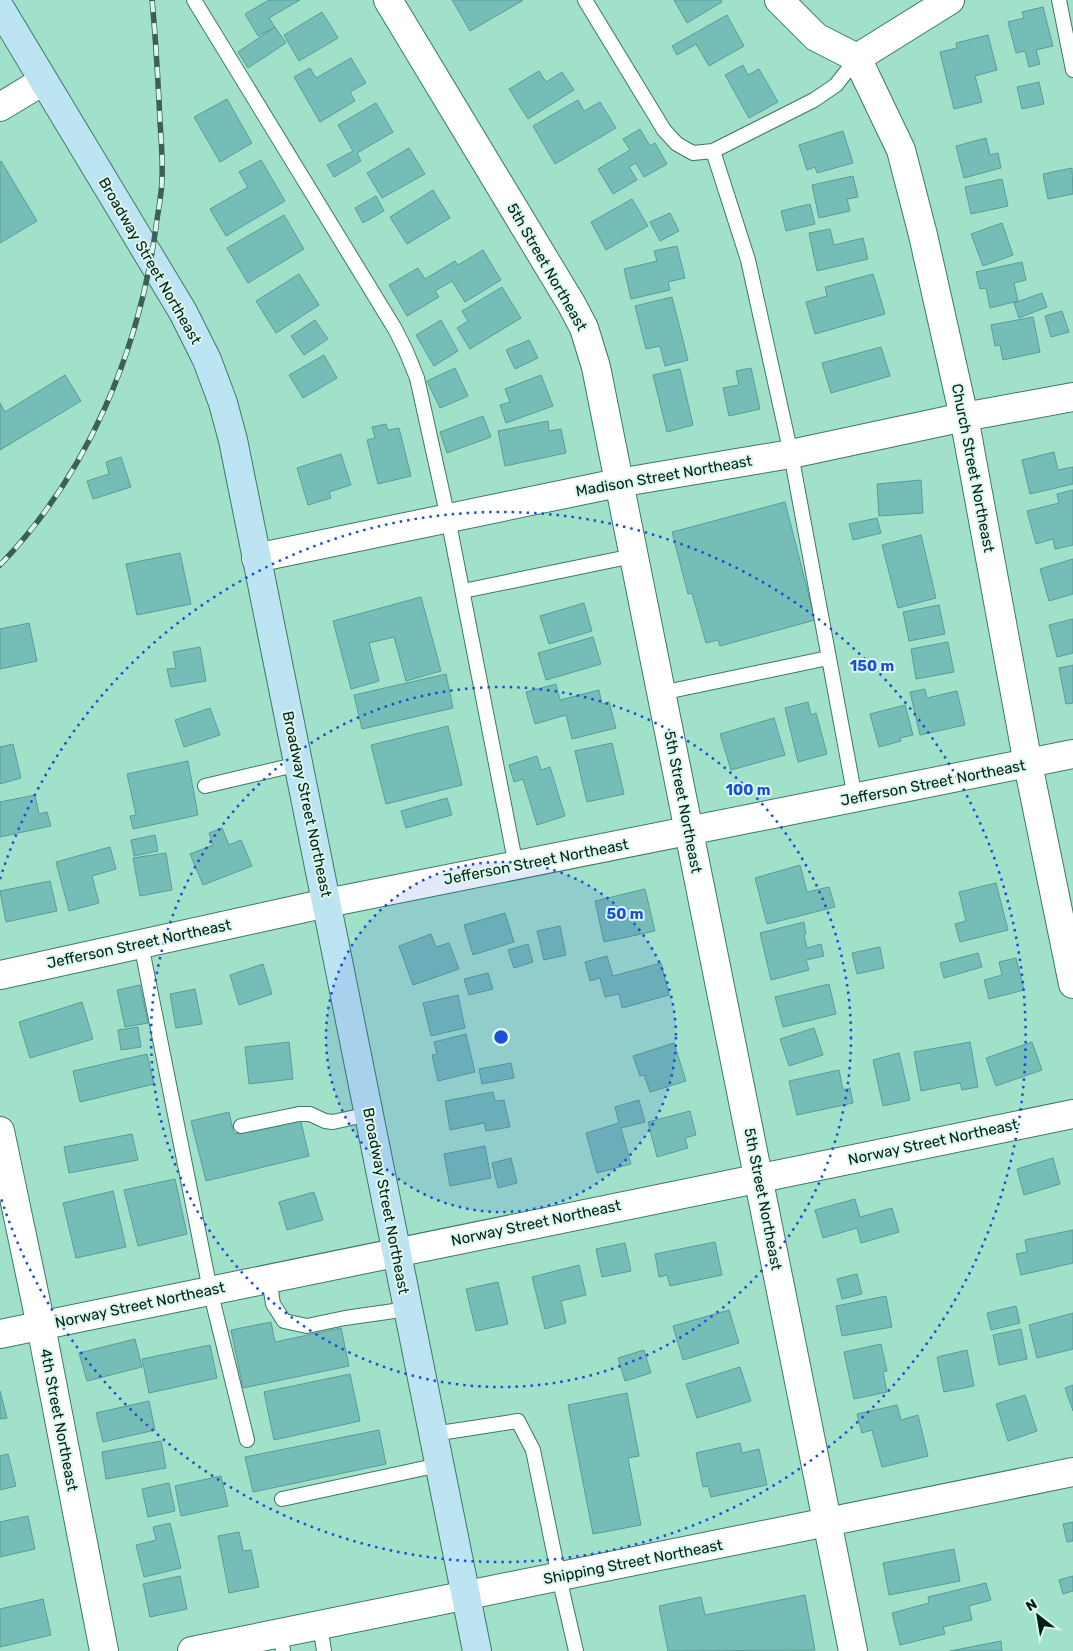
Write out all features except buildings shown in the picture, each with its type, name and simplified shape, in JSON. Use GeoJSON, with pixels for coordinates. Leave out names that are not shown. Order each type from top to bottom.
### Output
{"type":"FeatureCollection","features":[{"type":"Feature","properties":{"kind":"main road","name":"Broadway Street Northeast"},"geometry":{"type":"LineString","coordinates":[[0,8],[183,312],[207,360],[223,403],[233,440],[327,903],[476,1651]]}},
{"type":"Feature","properties":{"kind":"street","name":"5th Street Northeast"},"geometry":{"type":"LineString","coordinates":[[388,0],[572,305],[584,328],[596,367],[853,1651]]}},
{"type":"Feature","properties":{"kind":"street"},"geometry":{"type":"LineString","coordinates":[[779,0],[816,37],[857,58],[950,0]]}},
{"type":"Feature","properties":{"kind":"street","name":"Church Street Northeast"},"geometry":{"type":"LineString","coordinates":[[857,58],[901,150],[924,235],[964,417],[1028,764],[1073,984]]}},
{"type":"Feature","properties":{"kind":"street"},"geometry":{"type":"LineString","coordinates":[[0,107],[43,81]]}},
{"type":"Feature","properties":{"kind":"street","name":"Madison Street Northeast"},"geometry":{"type":"LineString","coordinates":[[256,558],[618,483],[790,454],[964,417],[1073,397]]}},
{"type":"Feature","properties":{"kind":"street","name":"Jefferson Street Northeast"},"geometry":{"type":"LineString","coordinates":[[0,975],[327,903],[1073,754]]}},
{"type":"Feature","properties":{"kind":"street","name":"Norway Street Northeast"},"geometry":{"type":"LineString","coordinates":[[0,1334],[1073,1114]]}},
{"type":"Feature","properties":{"kind":"street","name":"4th Street Northeast"},"geometry":{"type":"LineString","coordinates":[[0,1131],[41,1326],[104,1651]]}},
{"type":"Feature","properties":{"kind":"street","name":"Shipping Street Northeast"},"geometry":{"type":"LineString","coordinates":[[192,1651],[322,1638],[465,1596],[1073,1472]]}},
{"type":"Feature","properties":{"kind":"lane"},"geometry":{"type":"LineString","coordinates":[[194,0],[395,328],[417,378],[448,518],[516,866]]}},
{"type":"Feature","properties":{"kind":"lane"},"geometry":{"type":"LineString","coordinates":[[585,0],[664,130],[677,144],[693,153],[713,151],[814,100],[836,85],[857,58]]}},
{"type":"Feature","properties":{"kind":"lane"},"geometry":{"type":"LineString","coordinates":[[1059,0],[1073,70]]}},
{"type":"Feature","properties":{"kind":"lane"},"geometry":{"type":"LineString","coordinates":[[713,151],[748,260],[790,454],[855,798]]}},
{"type":"Feature","properties":{"kind":"lane"},"geometry":{"type":"LineString","coordinates":[[462,591],[633,556]]}},
{"type":"Feature","properties":{"kind":"lane"},"geometry":{"type":"LineString","coordinates":[[661,693],[828,658]]}},
{"type":"Feature","properties":{"kind":"lane"},"geometry":{"type":"LineString","coordinates":[[205,786],[298,764]]}},
{"type":"Feature","properties":{"kind":"lane"},"geometry":{"type":"LineString","coordinates":[[141,944],[210,1290],[247,1440]]}},
{"type":"Feature","properties":{"kind":"lane"},"geometry":{"type":"LineString","coordinates":[[241,1126],[299,1114],[310,1114],[325,1121],[333,1122],[369,1114]]}},
{"type":"Feature","properties":{"kind":"lane"},"geometry":{"type":"LineString","coordinates":[[269,1278],[273,1304],[284,1321],[307,1326],[408,1308]]}},
{"type":"Feature","properties":{"kind":"lane"},"geometry":{"type":"LineString","coordinates":[[433,1434],[518,1421],[533,1450],[576,1651]]}},
{"type":"Feature","properties":{"kind":"lane"},"geometry":{"type":"LineString","coordinates":[[282,1499],[439,1465]]}},
{"type":"Feature","properties":{"kind":"railway"},"geometry":{"type":"LineString","coordinates":[[0,565],[31,529],[59,491],[84,451],[105,408],[137,319],[148,273],[162,184],[162,150],[152,0]]}}]}
